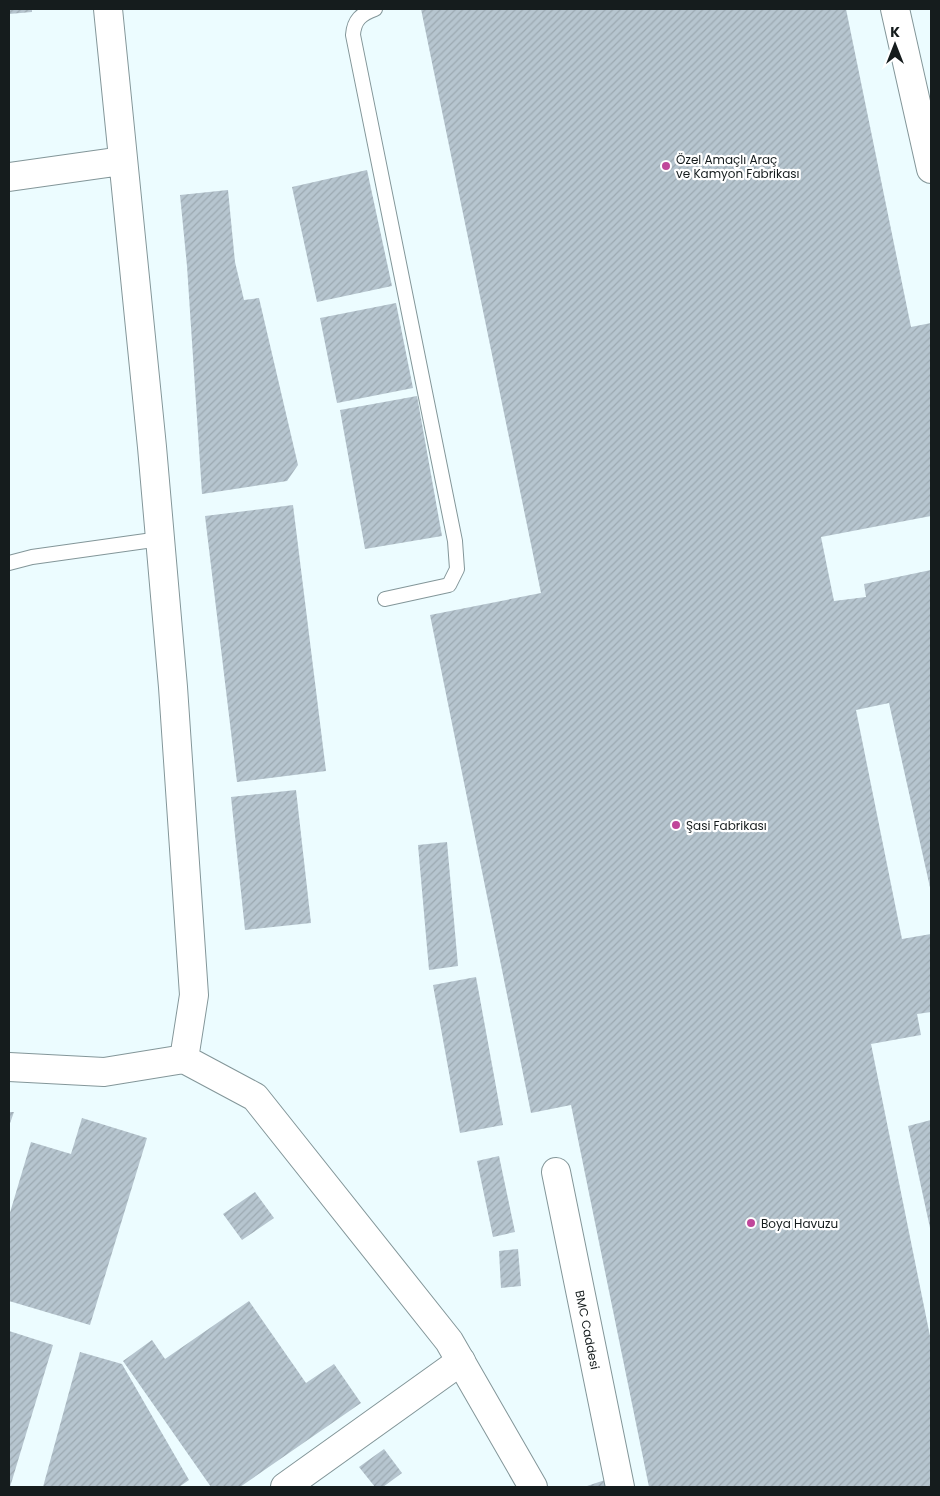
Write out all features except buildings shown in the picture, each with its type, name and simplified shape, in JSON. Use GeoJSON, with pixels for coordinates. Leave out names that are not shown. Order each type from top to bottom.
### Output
{"type":"FeatureCollection","features":[{"type":"Feature","properties":{"kind":"street"},"geometry":{"type":"LineString","coordinates":[[108,9],[173,687],[194,995],[184,1059]]}},
{"type":"Feature","properties":{"kind":"street"},"geometry":{"type":"LineString","coordinates":[[895,9],[931,169]]}},
{"type":"Feature","properties":{"kind":"street"},"geometry":{"type":"LineString","coordinates":[[9,177],[122,161]]}},
{"type":"Feature","properties":{"kind":"street"},"geometry":{"type":"LineString","coordinates":[[9,1067],[104,1072],[184,1059],[255,1097],[449,1341],[533,1487]]}},
{"type":"Feature","properties":{"kind":"street","name":"BMC Caddesi"},"geometry":{"type":"LineString","coordinates":[[556,1172],[620,1487]]}},
{"type":"Feature","properties":{"kind":"street"},"geometry":{"type":"LineString","coordinates":[[286,1487],[460,1361]]}},
{"type":"Feature","properties":{"kind":"lane"},"geometry":{"type":"LineString","coordinates":[[375,9],[358,18],[354,26],[353,35],[455,540],[457,569],[449,585],[385,599]]}},
{"type":"Feature","properties":{"kind":"lane"},"geometry":{"type":"LineString","coordinates":[[9,563],[32,557],[160,539]]}},
{"type":"Feature","properties":{"kind":"place","name":"Özel Amaçlı Araç ve Kamyon Fabrikası"},"geometry":{"type":"Point","coordinates":[666,166]}},
{"type":"Feature","properties":{"kind":"place","name":"Şasi Fabrikası"},"geometry":{"type":"Point","coordinates":[676,825]}},
{"type":"Feature","properties":{"kind":"place","name":"Boya Havuzu"},"geometry":{"type":"Point","coordinates":[751,1223]}}]}
